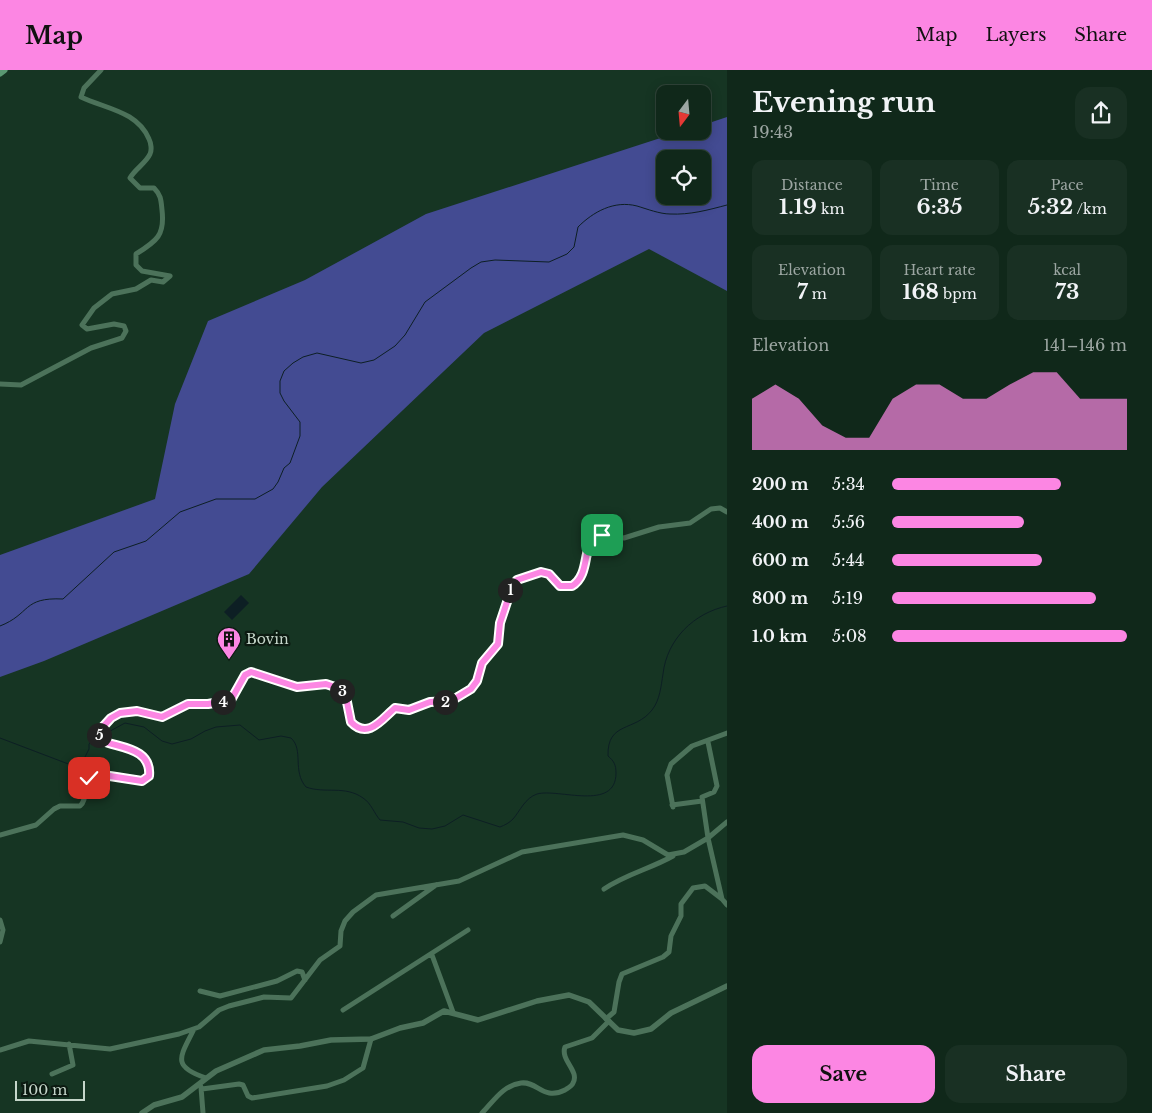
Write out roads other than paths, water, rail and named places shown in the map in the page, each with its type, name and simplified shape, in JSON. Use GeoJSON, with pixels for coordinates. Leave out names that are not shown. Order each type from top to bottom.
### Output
{"type":"FeatureCollection","features":[{"type":"Feature","properties":{"kind":"main road"},"geometry":{"type":"LineString","coordinates":[[0,72],[4,70]]}},
{"type":"Feature","properties":{"kind":"street"},"geometry":{"type":"LineString","coordinates":[[0,384],[22,385],[92,348],[122,338],[126,331],[124,326],[114,324],[87,329],[82,325],[94,308],[112,294],[136,289],[151,280],[163,282],[170,276],[142,272],[136,265],[136,254],[160,236],[164,226],[160,195],[154,188],[140,188],[130,178],[150,154],[151,143],[144,127],[124,112],[95,104],[81,97],[84,88],[101,70]]}},
{"type":"Feature","properties":{"kind":"street"},"geometry":{"type":"LineString","coordinates":[[0,834],[36,825],[60,806],[80,806],[84,801],[86,782],[92,776],[142,781],[148,778],[149,771],[138,753],[126,746],[104,742],[100,739],[102,728],[111,718],[120,713],[137,711],[162,717],[188,704],[208,704],[231,700],[245,675],[251,672],[297,687],[326,684],[338,688],[346,697],[351,722],[360,729],[371,728],[395,708],[409,710],[430,702],[451,701],[471,689],[477,681],[482,663],[498,644],[500,623],[512,587],[517,580],[541,572],[549,574],[560,586],[572,586],[582,577],[586,553],[594,539],[599,535],[624,538],[659,527],[690,523],[711,509],[720,508],[727,512]]}},
{"type":"Feature","properties":{"kind":"street"},"geometry":{"type":"LineString","coordinates":[[702,801],[672,806],[667,775],[671,764],[692,746],[708,742],[727,733]]}},
{"type":"Feature","properties":{"kind":"street"},"geometry":{"type":"LineString","coordinates":[[708,742],[718,786],[714,792],[704,795],[702,801],[708,838],[722,899]]}},
{"type":"Feature","properties":{"kind":"street"},"geometry":{"type":"LineString","coordinates":[[604,888],[620,878],[648,870],[674,855],[684,852],[708,838],[727,822]]}},
{"type":"Feature","properties":{"kind":"street"},"geometry":{"type":"LineString","coordinates":[[0,1050],[30,1041],[110,1049],[120,1048],[148,1039],[180,1034],[204,1024],[219,1010],[229,1006],[264,997],[292,998],[320,960],[340,946],[342,927],[349,916],[382,893],[459,881],[522,852],[616,836],[643,840],[663,853],[674,855]]}},
{"type":"Feature","properties":{"kind":"street"},"geometry":{"type":"LineString","coordinates":[[393,916],[436,885]]}},
{"type":"Feature","properties":{"kind":"street"},"geometry":{"type":"LineString","coordinates":[[482,1113],[498,1094],[519,1084],[529,1085],[546,1094],[567,1089],[574,1083],[575,1076],[565,1058],[565,1047],[592,1038],[608,1020],[614,1012],[618,982],[622,974],[663,957],[670,952],[671,936],[680,916],[681,904],[693,888],[705,886],[727,905]]}},
{"type":"Feature","properties":{"kind":"street"},"geometry":{"type":"LineString","coordinates":[[0,920],[3,930],[0,942]]}},
{"type":"Feature","properties":{"kind":"street"},"geometry":{"type":"LineString","coordinates":[[343,1010],[468,930]]}},
{"type":"Feature","properties":{"kind":"street"},"geometry":{"type":"LineString","coordinates":[[432,954],[453,1012]]}},
{"type":"Feature","properties":{"kind":"street"},"geometry":{"type":"LineString","coordinates":[[200,990],[220,996],[277,981],[297,971],[302,972],[305,980]]}},
{"type":"Feature","properties":{"kind":"street"},"geometry":{"type":"LineString","coordinates":[[203,1113],[201,1087],[206,1078],[223,1067],[264,1050],[291,1048],[331,1040],[371,1039],[400,1028],[423,1023],[444,1011],[478,1020],[537,1001],[569,995],[589,1002],[618,1030],[644,1032],[651,1030],[671,1013],[727,986]]}},
{"type":"Feature","properties":{"kind":"street"},"geometry":{"type":"LineString","coordinates":[[195,1028],[183,1054],[182,1063],[187,1071],[206,1078]]}},
{"type":"Feature","properties":{"kind":"street"},"geometry":{"type":"LineString","coordinates":[[142,1113],[154,1106],[182,1097],[201,1087],[239,1084],[243,1085],[248,1096],[252,1098],[327,1086],[344,1080],[363,1068],[371,1039]]}},
{"type":"Feature","properties":{"kind":"street"},"geometry":{"type":"LineString","coordinates":[[52,1074],[73,1065],[69,1044]]}},
{"type":"Feature","properties":{"kind":"waterway"},"geometry":{"type":"LineString","coordinates":[[0,626],[33,604],[50,599],[63,599],[114,552],[146,541],[180,512],[216,499],[255,499],[273,489],[284,468],[290,463],[300,436],[300,422],[280,393],[280,381],[284,371],[303,357],[317,353],[361,363],[374,360],[395,346],[405,335],[425,302],[471,268],[481,262],[495,260],[549,262],[567,254],[574,247],[578,227],[597,212],[612,206],[628,205],[662,213],[685,214],[727,205]]}},
{"type":"Feature","properties":{"kind":"waterway"},"geometry":{"type":"LineString","coordinates":[[101,736],[125,723],[144,727],[162,741],[172,744],[191,739],[216,727],[240,725],[259,740],[281,736],[291,738],[297,748],[300,774],[306,787],[356,794],[368,803],[380,820],[403,822],[419,828],[432,829],[445,826],[463,815],[500,827],[516,816],[526,802],[537,794],[584,796],[607,792],[613,785],[616,773],[614,763],[608,756],[612,737],[623,728],[645,717],[655,706],[660,693],[666,661],[676,639],[693,621],[715,609],[727,606]]}},
{"type":"Feature","properties":{"kind":"waterway"},"geometry":{"type":"LineString","coordinates":[[0,738],[71,765],[82,763],[89,749],[89,744],[94,738]]}},
{"type":"Feature","properties":{"kind":"place","name":"Bovin"},"geometry":{"type":"Point","coordinates":[229,660]}}]}
